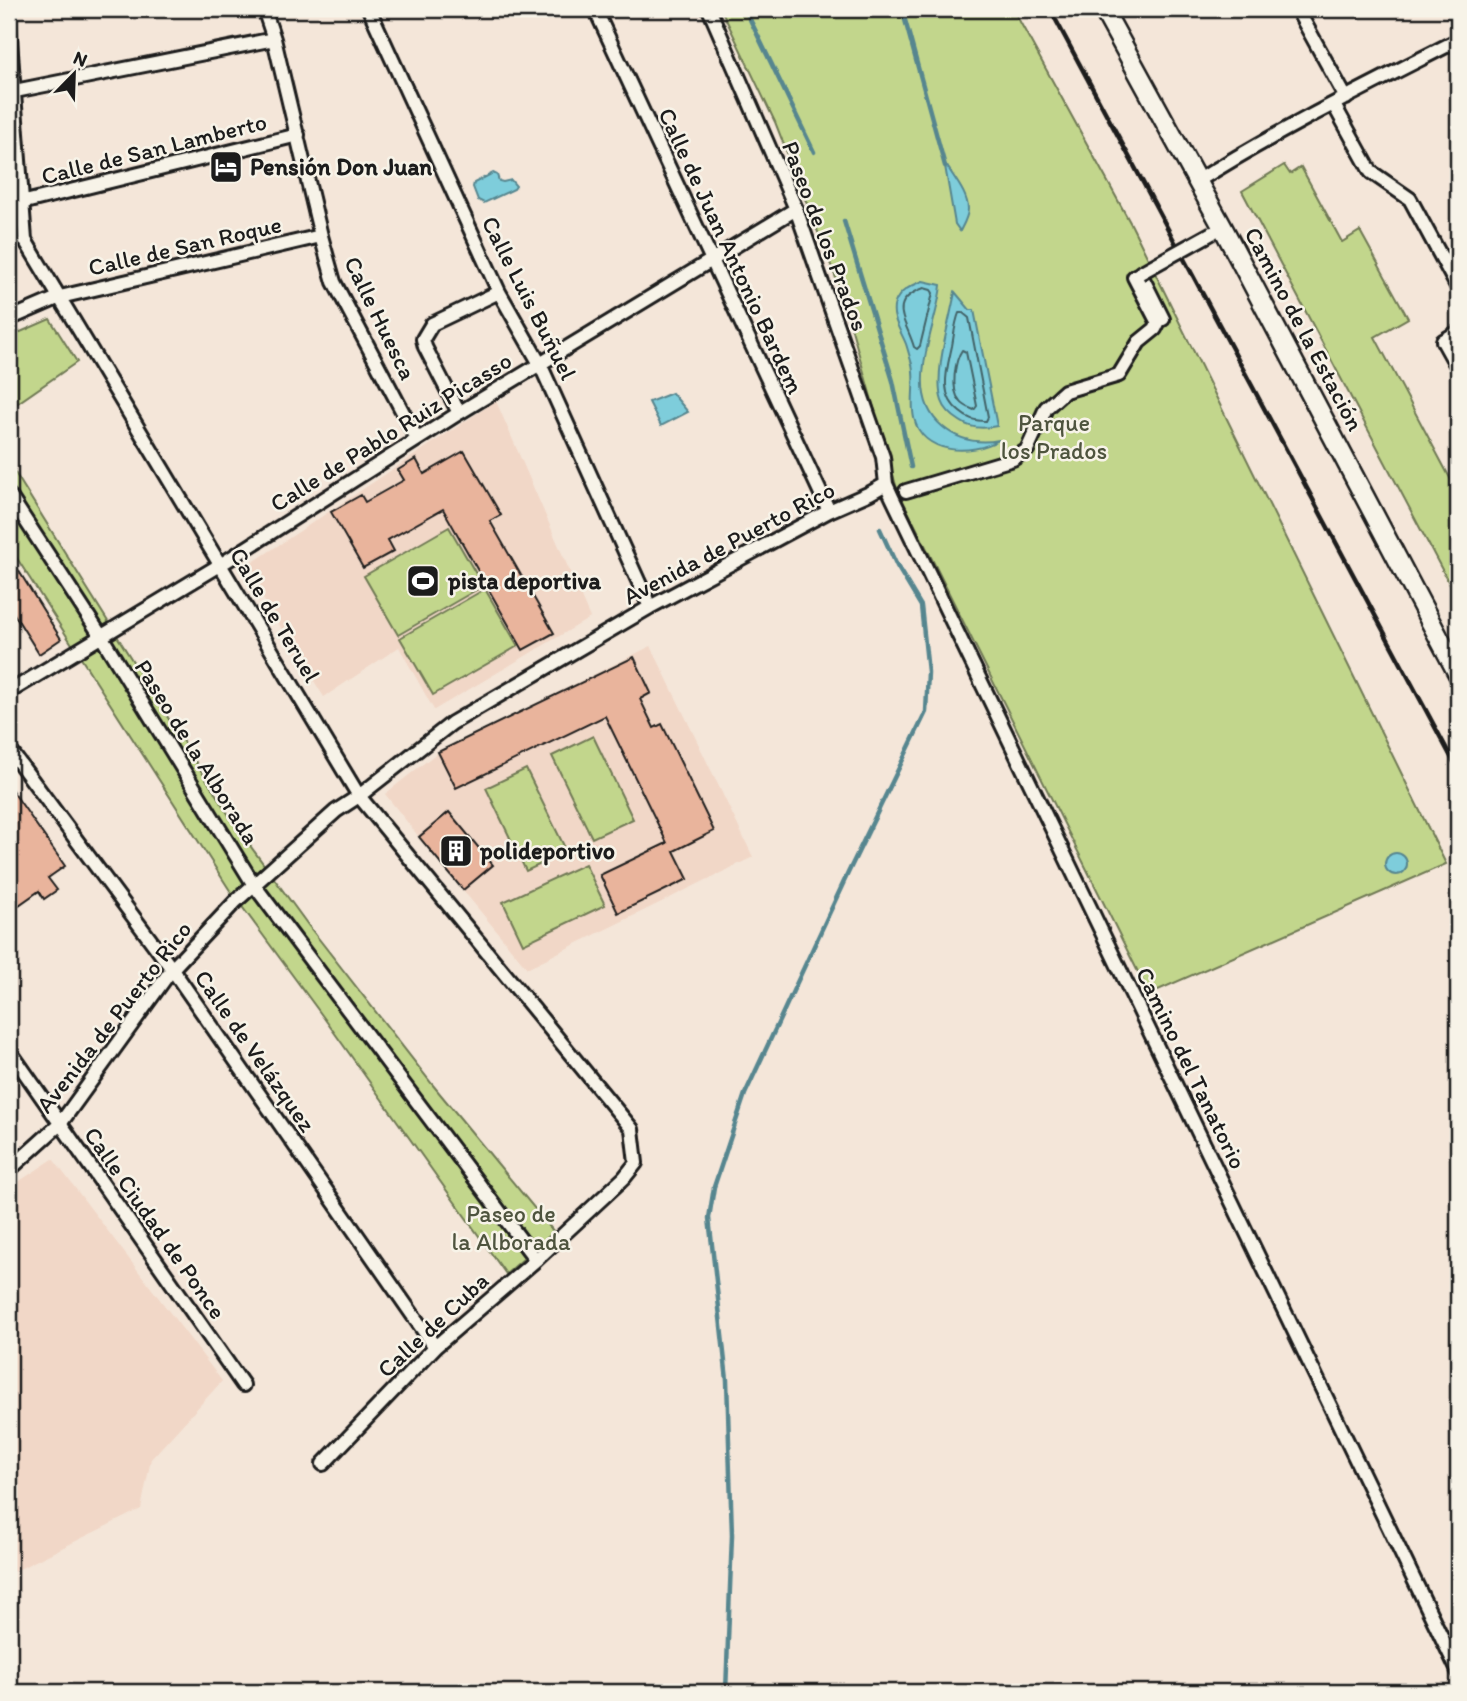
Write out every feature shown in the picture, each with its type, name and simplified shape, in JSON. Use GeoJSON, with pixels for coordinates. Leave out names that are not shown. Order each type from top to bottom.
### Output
{"type":"FeatureCollection","features":[{"type":"Feature","properties":{"kind":"street","name":"Calle Huesca"},"geometry":{"type":"LineString","coordinates":[[264,9],[274,39],[334,282],[417,439]]}},
{"type":"Feature","properties":{"kind":"street","name":"Calle Luis Buñuel"},"geometry":{"type":"LineString","coordinates":[[369,9],[499,292],[540,364],[650,607]]}},
{"type":"Feature","properties":{"kind":"street","name":"Calle de Juan Antonio Bardem"},"geometry":{"type":"LineString","coordinates":[[595,9],[829,511]]}},
{"type":"Feature","properties":{"kind":"street","name":"Paseo de los Prados"},"geometry":{"type":"LineString","coordinates":[[709,9],[796,209],[883,457],[886,484]]}},
{"type":"Feature","properties":{"kind":"street","name":"Camino de la Estación"},"geometry":{"type":"LineString","coordinates":[[1103,9],[1223,228],[1458,674]]}},
{"type":"Feature","properties":{"kind":"street"},"geometry":{"type":"LineString","coordinates":[[1297,9],[1346,98]]}},
{"type":"Feature","properties":{"kind":"street","name":"Calle de Teruel"},"geometry":{"type":"LineString","coordinates":[[9,27],[15,91],[12,111],[25,240],[359,796],[632,1129],[636,1163]]}},
{"type":"Feature","properties":{"kind":"street"},"geometry":{"type":"LineString","coordinates":[[15,91],[274,39]]}},
{"type":"Feature","properties":{"kind":"street"},"geometry":{"type":"LineString","coordinates":[[1196,182],[1346,98],[1458,40]]}},
{"type":"Feature","properties":{"kind":"street"},"geometry":{"type":"LineString","coordinates":[[1334,105],[1371,172],[1410,199],[1458,288]]}},
{"type":"Feature","properties":{"kind":"street","name":"Calle de San Lamberto"},"geometry":{"type":"LineString","coordinates":[[21,203],[298,135]]}},
{"type":"Feature","properties":{"kind":"street","name":"Calle de Pablo Ruiz Picasso"},"geometry":{"type":"LineString","coordinates":[[9,692],[220,565],[459,413],[796,209]]}},
{"type":"Feature","properties":{"kind":"street"},"geometry":{"type":"LineString","coordinates":[[906,491],[1013,459],[1027,450],[1046,408],[1065,391],[1119,374],[1139,342],[1155,329],[1158,323],[1134,277],[1137,275],[1161,320],[1163,319],[1140,273],[1212,233]]}},
{"type":"Feature","properties":{"kind":"street","name":"Calle de San Roque"},"geometry":{"type":"LineString","coordinates":[[9,319],[60,297],[321,236]]}},
{"type":"Feature","properties":{"kind":"street"},"geometry":{"type":"LineString","coordinates":[[459,413],[423,339],[432,324],[499,292]]}},
{"type":"Feature","properties":{"kind":"street"},"geometry":{"type":"LineString","coordinates":[[1458,332],[1444,341],[1458,368]]}},
{"type":"Feature","properties":{"kind":"street","name":"Avenida de Puerto Rico"},"geometry":{"type":"LineString","coordinates":[[9,1170],[60,1124],[172,969],[236,901],[336,811],[452,723],[650,607],[829,511],[886,484]]}},
{"type":"Feature","properties":{"kind":"street","name":"Camino del Tanatorio"},"geometry":{"type":"LineString","coordinates":[[886,484],[1458,1671]]}},
{"type":"Feature","properties":{"kind":"street","name":"Paseo de la Alborada"},"geometry":{"type":"LineString","coordinates":[[9,495],[101,636],[254,884],[536,1260]]}},
{"type":"Feature","properties":{"kind":"street","name":"Calle de Velázquez"},"geometry":{"type":"LineString","coordinates":[[9,749],[172,969],[435,1347]]}},
{"type":"Feature","properties":{"kind":"street","name":"Calle Ciudad de Ponce"},"geometry":{"type":"LineString","coordinates":[[9,1050],[243,1385]]}},
{"type":"Feature","properties":{"kind":"street","name":"Calle de Cuba"},"geometry":{"type":"LineString","coordinates":[[323,1464],[435,1347],[536,1260],[624,1178],[636,1163]]}},
{"type":"Feature","properties":{"kind":"shaded area"},"geometry":{"type":"Polygon","coordinates":[[[496,401],[590,618],[434,710],[399,647],[324,697],[244,568],[496,401]]]}},
{"type":"Feature","properties":{"kind":"shaded area"},"geometry":{"type":"Polygon","coordinates":[[[651,646],[753,857],[527,968],[385,794],[438,752],[651,646]]]}},
{"type":"Feature","properties":{"kind":"shaded area"},"geometry":{"type":"Polygon","coordinates":[[[53,1159],[222,1381],[151,1459],[141,1509],[9,1574],[9,1188],[53,1159]]]}},
{"type":"Feature","properties":{"kind":"green space","name":"Parque los Prados"},"geometry":{"type":"Polygon","coordinates":[[[721,9],[1013,9],[1132,226],[1446,864],[1149,994],[897,489],[841,291],[775,122],[721,9]]]}},
{"type":"Feature","properties":{"kind":"green space"},"geometry":{"type":"Polygon","coordinates":[[[1284,165],[1290,174],[1301,167],[1342,242],[1360,231],[1408,318],[1375,337],[1458,493],[1458,600],[1242,191],[1284,165]]]}},
{"type":"Feature","properties":{"kind":"green space"},"geometry":{"type":"Polygon","coordinates":[[[50,319],[77,362],[9,409],[9,337],[50,319]]]}},
{"type":"Feature","properties":{"kind":"green space","name":"Paseo de la Alborada"},"geometry":{"type":"Polygon","coordinates":[[[9,463],[235,825],[308,925],[432,1084],[554,1232],[506,1274],[229,889],[9,546],[9,463]]]}},
{"type":"Feature","properties":{"kind":"green space","name":"pista deportiva"},"geometry":{"type":"Polygon","coordinates":[[[449,527],[483,586],[398,635],[364,576],[449,527]]]}},
{"type":"Feature","properties":{"kind":"green space","name":"pista deportiva"},"geometry":{"type":"Polygon","coordinates":[[[485,589],[518,646],[433,695],[400,638],[485,589]]]}},
{"type":"Feature","properties":{"kind":"green space"},"geometry":{"type":"Polygon","coordinates":[[[593,736],[633,819],[592,838],[552,756],[593,736]]]}},
{"type":"Feature","properties":{"kind":"green space"},"geometry":{"type":"Polygon","coordinates":[[[526,769],[567,852],[526,871],[486,788],[526,769]]]}},
{"type":"Feature","properties":{"kind":"green space"},"geometry":{"type":"Polygon","coordinates":[[[585,864],[605,905],[523,944],[503,902],[585,864]]]}},
{"type":"Feature","properties":{"kind":"water"},"geometry":{"type":"Polygon","coordinates":[[[945,166],[966,198],[967,215],[960,231],[955,224],[945,166]]]}},
{"type":"Feature","properties":{"kind":"water"},"geometry":{"type":"Polygon","coordinates":[[[493,173],[499,181],[511,180],[516,186],[484,203],[478,200],[474,183],[493,173]]]}},
{"type":"Feature","properties":{"kind":"water"},"geometry":{"type":"Polygon","coordinates":[[[923,281],[941,285],[925,359],[924,397],[931,413],[949,432],[977,441],[999,440],[988,445],[962,450],[937,445],[919,430],[914,418],[912,364],[895,319],[894,308],[903,292],[923,281]]]}},
{"type":"Feature","properties":{"kind":"water"},"geometry":{"type":"Polygon","coordinates":[[[955,292],[970,310],[974,310],[997,426],[978,428],[964,424],[949,412],[942,401],[941,362],[955,292]]]}},
{"type":"Feature","properties":{"kind":"water"},"geometry":{"type":"Polygon","coordinates":[[[672,393],[688,412],[661,426],[649,402],[672,393]]]}},
{"type":"Feature","properties":{"kind":"water"},"geometry":{"type":"Polygon","coordinates":[[[1392,853],[1400,853],[1407,860],[1407,868],[1400,875],[1392,875],[1385,868],[1385,860],[1392,853]]]}},
{"type":"Feature","properties":{"kind":"building"},"geometry":{"type":"Polygon","coordinates":[[[464,451],[501,515],[490,521],[554,633],[523,650],[443,509],[388,540],[394,551],[363,568],[331,512],[361,495],[365,502],[404,480],[398,470],[416,459],[424,474],[464,451]]]}},
{"type":"Feature","properties":{"kind":"building"},"geometry":{"type":"Polygon","coordinates":[[[9,555],[61,639],[39,654],[9,606],[9,555]]]}},
{"type":"Feature","properties":{"kind":"building"},"geometry":{"type":"Polygon","coordinates":[[[634,657],[651,693],[640,699],[654,728],[662,724],[714,831],[674,851],[688,879],[618,913],[600,875],[667,843],[605,716],[456,788],[438,752],[634,657]]]}},
{"type":"Feature","properties":{"kind":"building"},"geometry":{"type":"Polygon","coordinates":[[[9,786],[65,866],[48,878],[57,890],[44,899],[39,891],[9,912],[9,786]]]}},
{"type":"Feature","properties":{"kind":"building","name":"polideportivo"},"geometry":{"type":"Polygon","coordinates":[[[449,812],[493,865],[463,890],[419,837],[449,812]]]}},
{"type":"Feature","properties":{"kind":"waterway"},"geometry":{"type":"LineString","coordinates":[[745,9],[814,152]]}},
{"type":"Feature","properties":{"kind":"waterway"},"geometry":{"type":"LineString","coordinates":[[902,9],[945,166]]}},
{"type":"Feature","properties":{"kind":"waterway"},"geometry":{"type":"LineString","coordinates":[[844,221],[893,381],[911,467]]}},
{"type":"Feature","properties":{"kind":"waterway"},"geometry":{"type":"LineString","coordinates":[[726,1692],[732,1535],[727,1380],[709,1218],[714,1187],[745,1094],[926,712],[928,672],[921,606],[897,566],[880,529]]}},
{"type":"Feature","properties":{"kind":"railway"},"geometry":{"type":"LineString","coordinates":[[1050,9],[1458,770]]}},
{"type":"Feature","properties":{"kind":"place","name":"Pensión Don Juan"},"geometry":{"type":"Point","coordinates":[226,167]}},
{"type":"Feature","properties":{"kind":"place","name":"pista deportiva"},"geometry":{"type":"Point","coordinates":[423,581]}},
{"type":"Feature","properties":{"kind":"place","name":"polideportivo"},"geometry":{"type":"Point","coordinates":[456,851]}}]}
